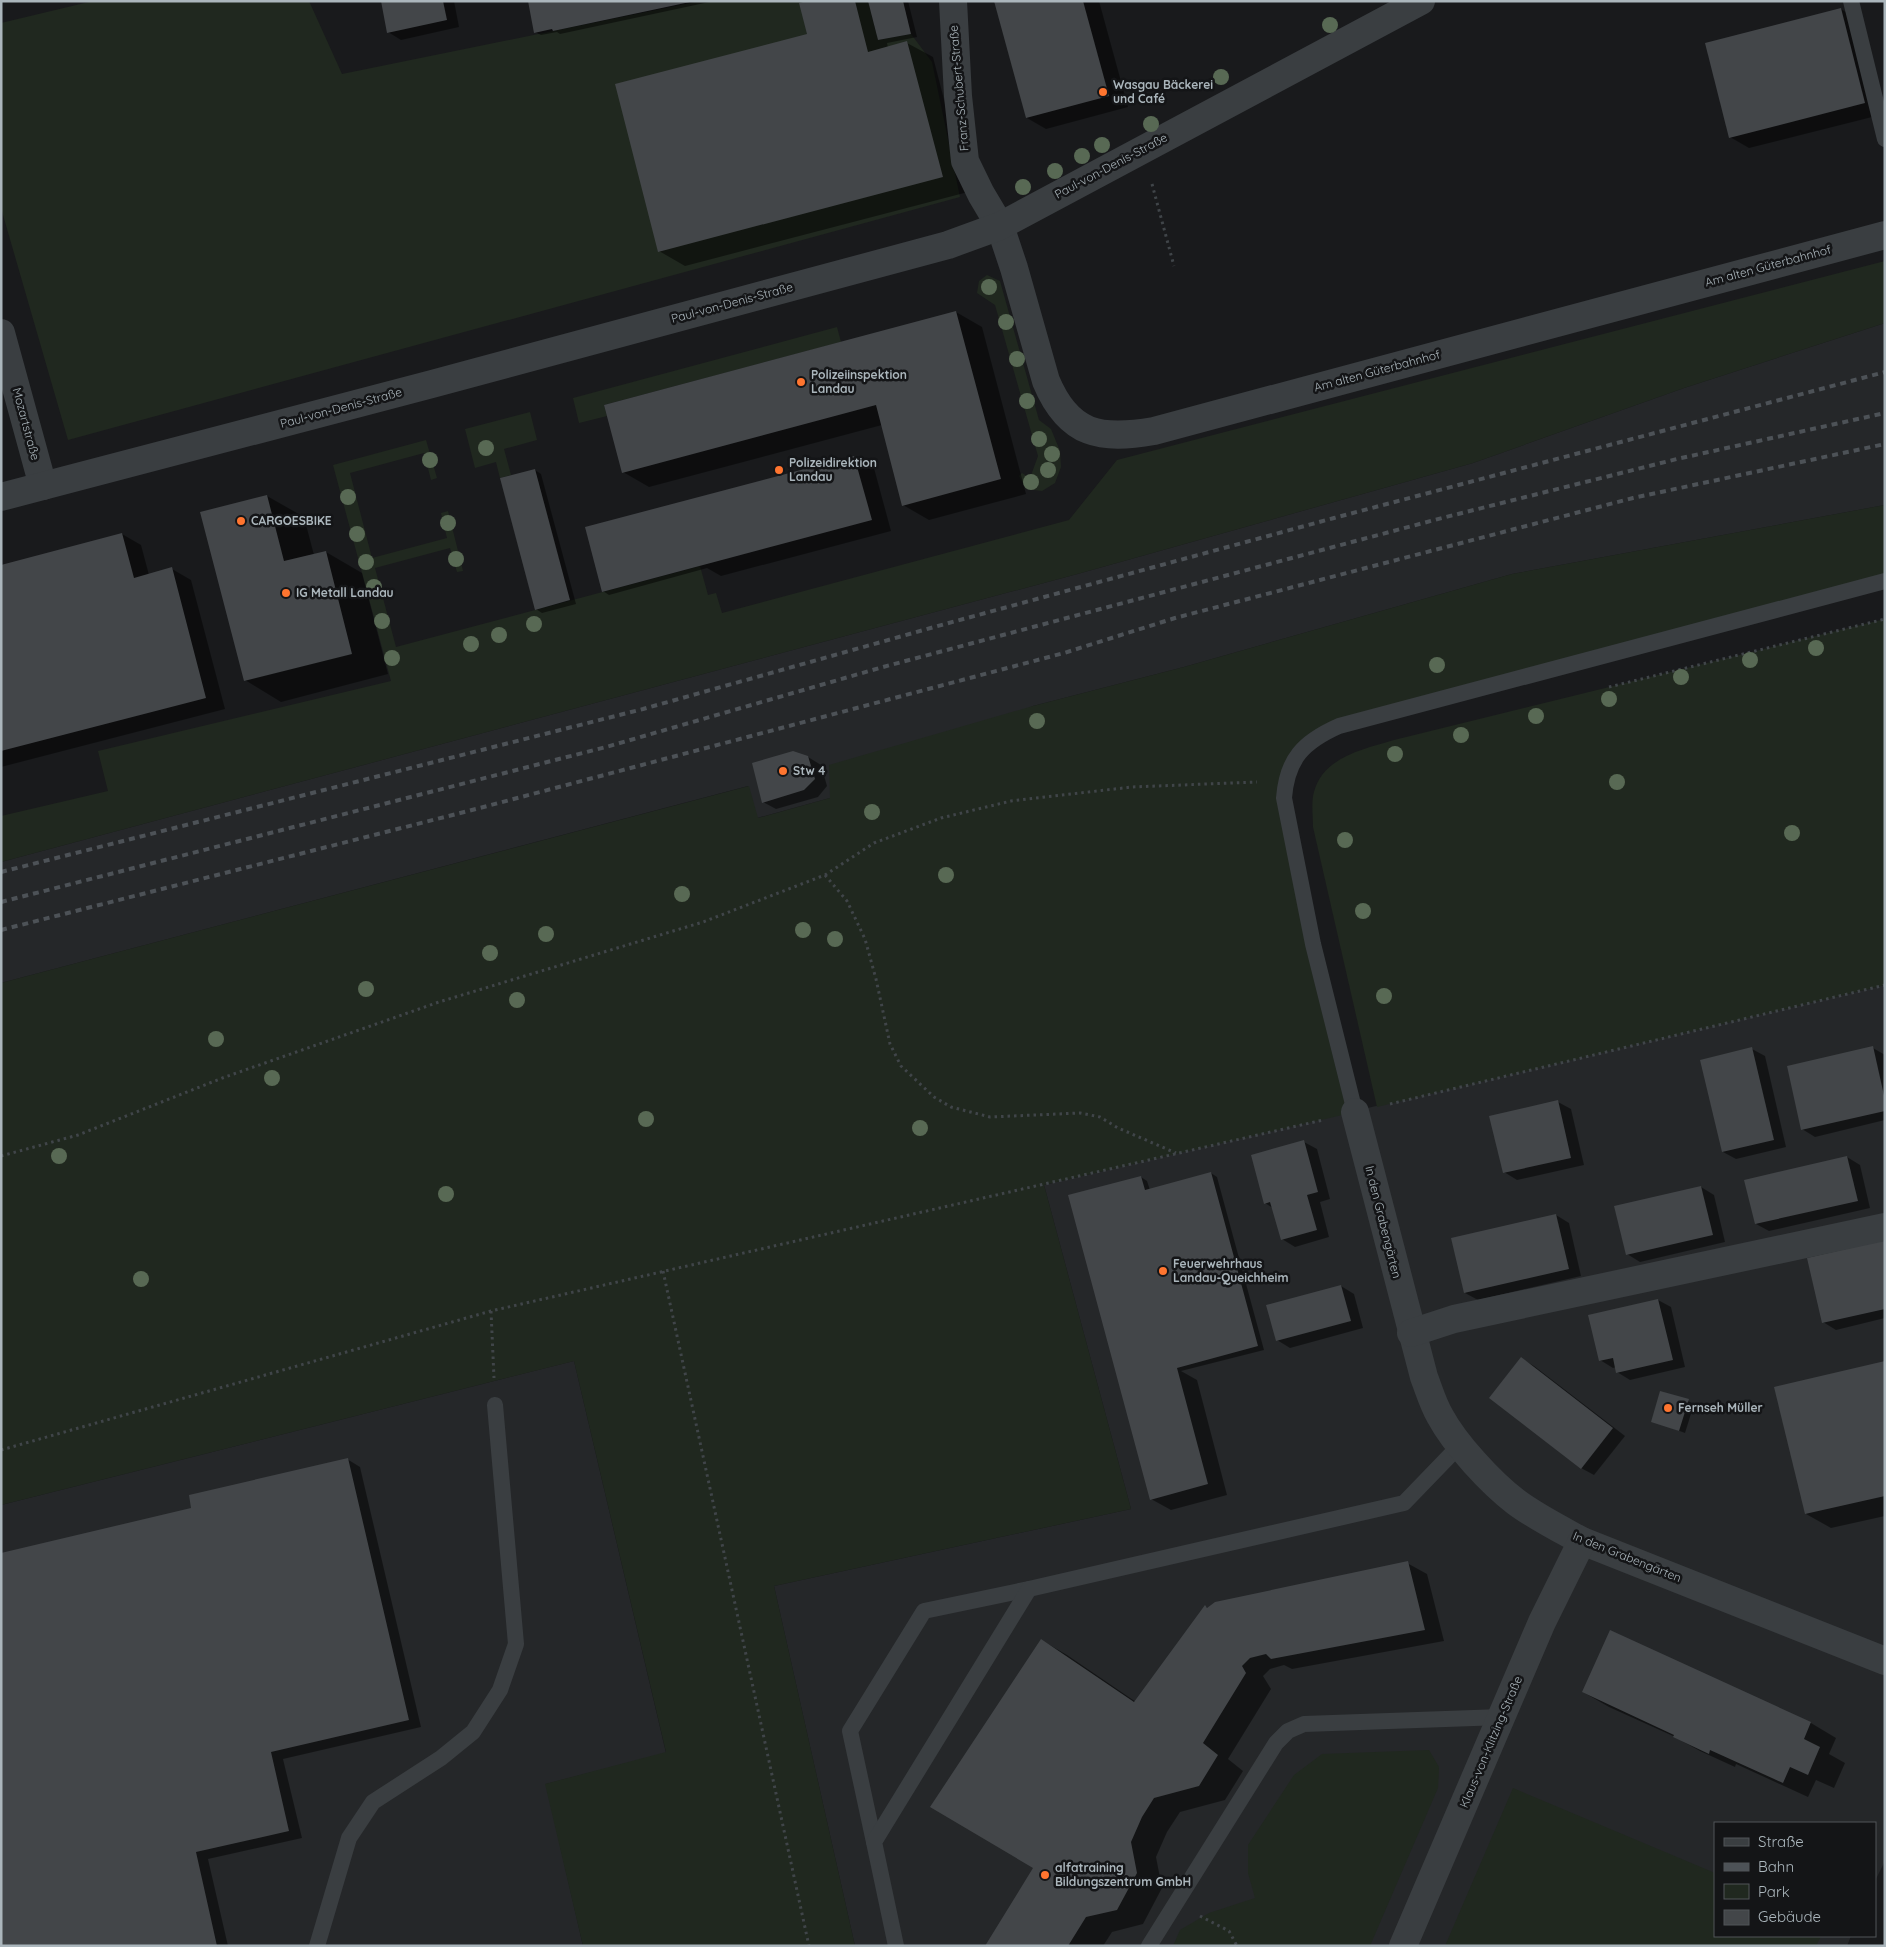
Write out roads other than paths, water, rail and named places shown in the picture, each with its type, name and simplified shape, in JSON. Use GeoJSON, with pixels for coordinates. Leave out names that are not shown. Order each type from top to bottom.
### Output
{"type":"FeatureCollection","features":[{"type":"Feature","properties":{"kind":"street","name":"Franz-Schubert-Straße"},"geometry":{"type":"LineString","coordinates":[[953,1],[958,96],[965,161],[981,194],[1000,226]]}},
{"type":"Feature","properties":{"kind":"street","name":"Paul-von-Denis-Straße"},"geometry":{"type":"LineString","coordinates":[[1,497],[432,384],[948,245],[1000,226],[1421,1]]}},
{"type":"Feature","properties":{"kind":"street","name":"Am alten Güterbahnhof"},"geometry":{"type":"LineString","coordinates":[[1000,226],[1014,268],[1046,382],[1053,398],[1074,422],[1092,431],[1108,435],[1125,436],[1172,426],[1885,234]]}},
{"type":"Feature","properties":{"kind":"street","name":"Mozartstraße"},"geometry":{"type":"LineString","coordinates":[[1,333],[44,486]]}},
{"type":"Feature","properties":{"kind":"street","name":"In den Grabengärten"},"geometry":{"type":"LineString","coordinates":[[1355,1112],[1424,1377],[1440,1416],[1460,1445],[1516,1502],[1582,1541],[1882,1657]]}},
{"type":"Feature","properties":{"kind":"street"},"geometry":{"type":"LineString","coordinates":[[1411,1333],[1454,1319],[1885,1226]]}},
{"type":"Feature","properties":{"kind":"street","name":"Klaus-von-Klitzing-Straße"},"geometry":{"type":"LineString","coordinates":[[1403,1946],[1542,1622],[1582,1541]]}},
{"type":"Feature","properties":{"kind":"lane"},"geometry":{"type":"LineString","coordinates":[[1852,1],[1885,139]]}},
{"type":"Feature","properties":{"kind":"lane"},"geometry":{"type":"LineString","coordinates":[[1355,1112],[1299,881],[1284,798],[1285,780],[1289,770],[1310,741],[1339,726],[1885,581]]}},
{"type":"Feature","properties":{"kind":"lane"},"geometry":{"type":"LineString","coordinates":[[317,1946],[349,1838],[373,1802],[441,1758],[473,1732],[500,1690],[516,1644],[495,1405]]}},
{"type":"Feature","properties":{"kind":"lane"},"geometry":{"type":"LineString","coordinates":[[896,1946],[850,1731],[924,1611],[1029,1589],[1404,1503],[1460,1445]]}},
{"type":"Feature","properties":{"kind":"lane"},"geometry":{"type":"LineString","coordinates":[[874,1842],[1029,1589]]}},
{"type":"Feature","properties":{"kind":"lane"},"geometry":{"type":"LineString","coordinates":[[1149,1946],[1276,1742],[1288,1731],[1304,1724],[1502,1716]]}},
{"type":"Feature","properties":{"kind":"railway"},"geometry":{"type":"LineString","coordinates":[[1,872],[643,709],[1334,518],[1885,372]]}},
{"type":"Feature","properties":{"kind":"railway"},"geometry":{"type":"LineString","coordinates":[[1,902],[606,747],[883,667],[1442,518],[1677,459],[1885,413]]}},
{"type":"Feature","properties":{"kind":"railway"},"geometry":{"type":"LineString","coordinates":[[1,930],[476,809],[1064,653],[1175,618],[1633,498],[1885,444]]}},
{"type":"Feature","properties":{"kind":"place","name":"Wasgau Bäckerei und Café"},"geometry":{"type":"Point","coordinates":[1103,92]}},
{"type":"Feature","properties":{"kind":"place","name":"Polizeiinspektion Landau"},"geometry":{"type":"Point","coordinates":[801,382]}},
{"type":"Feature","properties":{"kind":"place","name":"Polizeidirektion Landau"},"geometry":{"type":"Point","coordinates":[779,470]}},
{"type":"Feature","properties":{"kind":"place","name":"CARGOESBIKE"},"geometry":{"type":"Point","coordinates":[241,521]}},
{"type":"Feature","properties":{"kind":"place","name":"IG Metall Landau"},"geometry":{"type":"Point","coordinates":[286,593]}},
{"type":"Feature","properties":{"kind":"place","name":"Stw 4"},"geometry":{"type":"Point","coordinates":[783,771]}},
{"type":"Feature","properties":{"kind":"place","name":"Feuerwehrhaus Landau-Queichheim"},"geometry":{"type":"Point","coordinates":[1163,1271]}},
{"type":"Feature","properties":{"kind":"place","name":"Fernseh Müller"},"geometry":{"type":"Point","coordinates":[1668,1408]}},
{"type":"Feature","properties":{"kind":"place","name":"alfatraining Bildungszentrum GmbH"},"geometry":{"type":"Point","coordinates":[1045,1875]}}]}
